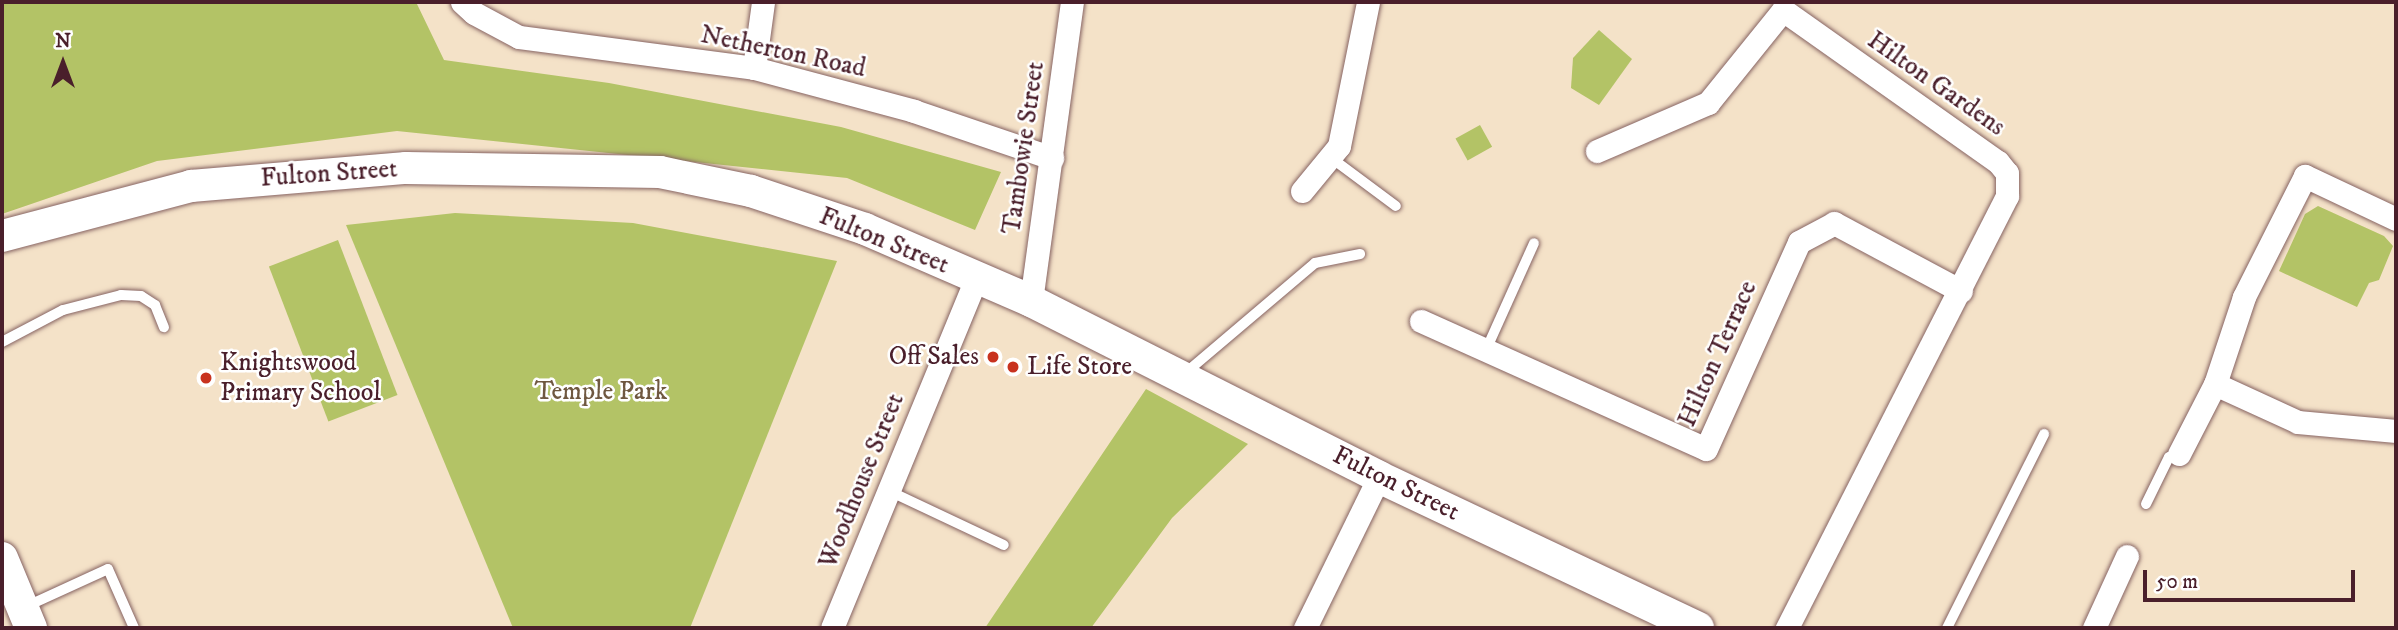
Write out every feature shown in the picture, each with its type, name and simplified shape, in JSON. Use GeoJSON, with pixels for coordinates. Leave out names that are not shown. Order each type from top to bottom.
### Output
{"type":"FeatureCollection","features":[{"type":"Feature","properties":{"kind":"street","name":"Netherton Road"},"geometry":{"type":"LineString","coordinates":[[462,2],[474,13],[519,37],[754,68],[914,111],[1052,158]]}},
{"type":"Feature","properties":{"kind":"street"},"geometry":{"type":"LineString","coordinates":[[754,68],[764,2]]}},
{"type":"Feature","properties":{"kind":"street","name":"Tambowie Street"},"geometry":{"type":"LineString","coordinates":[[1031,301],[1072,2]]}},
{"type":"Feature","properties":{"kind":"street"},"geometry":{"type":"LineString","coordinates":[[1302,191],[1339,146],[1368,2]]}},
{"type":"Feature","properties":{"kind":"street","name":"Hilton Gardens"},"geometry":{"type":"LineString","coordinates":[[1597,151],[1708,103],[1783,10],[1998,162],[2007,173],[2007,196],[1787,628]]}},
{"type":"Feature","properties":{"kind":"street","name":"Fulton Street"},"geometry":{"type":"LineString","coordinates":[[2,236],[191,186],[304,174],[406,168],[660,172],[751,191],[865,229],[1031,301],[1379,477],[1698,628]]}},
{"type":"Feature","properties":{"kind":"street"},"geometry":{"type":"LineString","coordinates":[[2179,454],[2215,384],[2245,297],[2305,176],[2396,219]]}},
{"type":"Feature","properties":{"kind":"street","name":"Hilton Terrace"},"geometry":{"type":"LineString","coordinates":[[1421,321],[1706,449],[1799,242],[1834,223],[1961,290]]}},
{"type":"Feature","properties":{"kind":"street","name":"Woodhouse Street"},"geometry":{"type":"LineString","coordinates":[[832,628],[976,278]]}},
{"type":"Feature","properties":{"kind":"street"},"geometry":{"type":"LineString","coordinates":[[2215,384],[2298,422],[2396,431]]}},
{"type":"Feature","properties":{"kind":"street"},"geometry":{"type":"LineString","coordinates":[[1305,628],[1379,477]]}},
{"type":"Feature","properties":{"kind":"street"},"geometry":{"type":"LineString","coordinates":[[2094,628],[2127,556]]}},
{"type":"Feature","properties":{"kind":"street"},"geometry":{"type":"LineString","coordinates":[[2,558],[27,618]]}},
{"type":"Feature","properties":{"kind":"lane"},"geometry":{"type":"LineString","coordinates":[[1330,157],[1396,206]]}},
{"type":"Feature","properties":{"kind":"lane"},"geometry":{"type":"LineString","coordinates":[[1486,350],[1534,243]]}},
{"type":"Feature","properties":{"kind":"lane"},"geometry":{"type":"LineString","coordinates":[[1181,377],[1315,263],[1360,254]]}},
{"type":"Feature","properties":{"kind":"lane"},"geometry":{"type":"LineString","coordinates":[[2,342],[63,310],[121,295],[141,296],[155,305],[164,327]]}},
{"type":"Feature","properties":{"kind":"lane"},"geometry":{"type":"LineString","coordinates":[[1947,628],[2044,433]]}},
{"type":"Feature","properties":{"kind":"lane"},"geometry":{"type":"LineString","coordinates":[[2146,504],[2169,457],[2179,454]]}},
{"type":"Feature","properties":{"kind":"lane"},"geometry":{"type":"LineString","coordinates":[[887,490],[1004,545]]}},
{"type":"Feature","properties":{"kind":"lane"},"geometry":{"type":"LineString","coordinates":[[27,618],[108,569],[134,628]]}},
{"type":"Feature","properties":{"kind":"green space"},"geometry":{"type":"Polygon","coordinates":[[[2,2],[416,2],[444,60],[609,83],[841,127],[1001,172],[975,230],[847,178],[397,131],[157,161],[2,214],[2,2]]]}},
{"type":"Feature","properties":{"kind":"green space"},"geometry":{"type":"Polygon","coordinates":[[[1599,30],[1632,59],[1599,105],[1571,88],[1573,58],[1599,30]]]}},
{"type":"Feature","properties":{"kind":"green space"},"geometry":{"type":"Polygon","coordinates":[[[1480,125],[1492,147],[1468,160],[1456,139],[1480,125]]]}},
{"type":"Feature","properties":{"kind":"green space"},"geometry":{"type":"Polygon","coordinates":[[[2318,206],[2384,236],[2393,246],[2379,280],[2369,283],[2357,307],[2279,271],[2305,214],[2318,206]]]}},
{"type":"Feature","properties":{"kind":"green space","name":"Temple Park"},"geometry":{"type":"Polygon","coordinates":[[[455,213],[633,223],[837,261],[690,628],[513,628],[346,225],[455,213]]]}},
{"type":"Feature","properties":{"kind":"green space"},"geometry":{"type":"Polygon","coordinates":[[[338,240],[397,395],[328,421],[269,267],[338,240]]]}},
{"type":"Feature","properties":{"kind":"green space"},"geometry":{"type":"Polygon","coordinates":[[[1146,389],[1248,444],[1172,518],[1091,628],[985,628],[1146,389]]]}},
{"type":"Feature","properties":{"kind":"place","name":"Off Sales"},"geometry":{"type":"Point","coordinates":[993,357]}},
{"type":"Feature","properties":{"kind":"place","name":"Life Store"},"geometry":{"type":"Point","coordinates":[1013,367]}},
{"type":"Feature","properties":{"kind":"place","name":"Knightswood Primary School"},"geometry":{"type":"Point","coordinates":[206,378]}}]}
